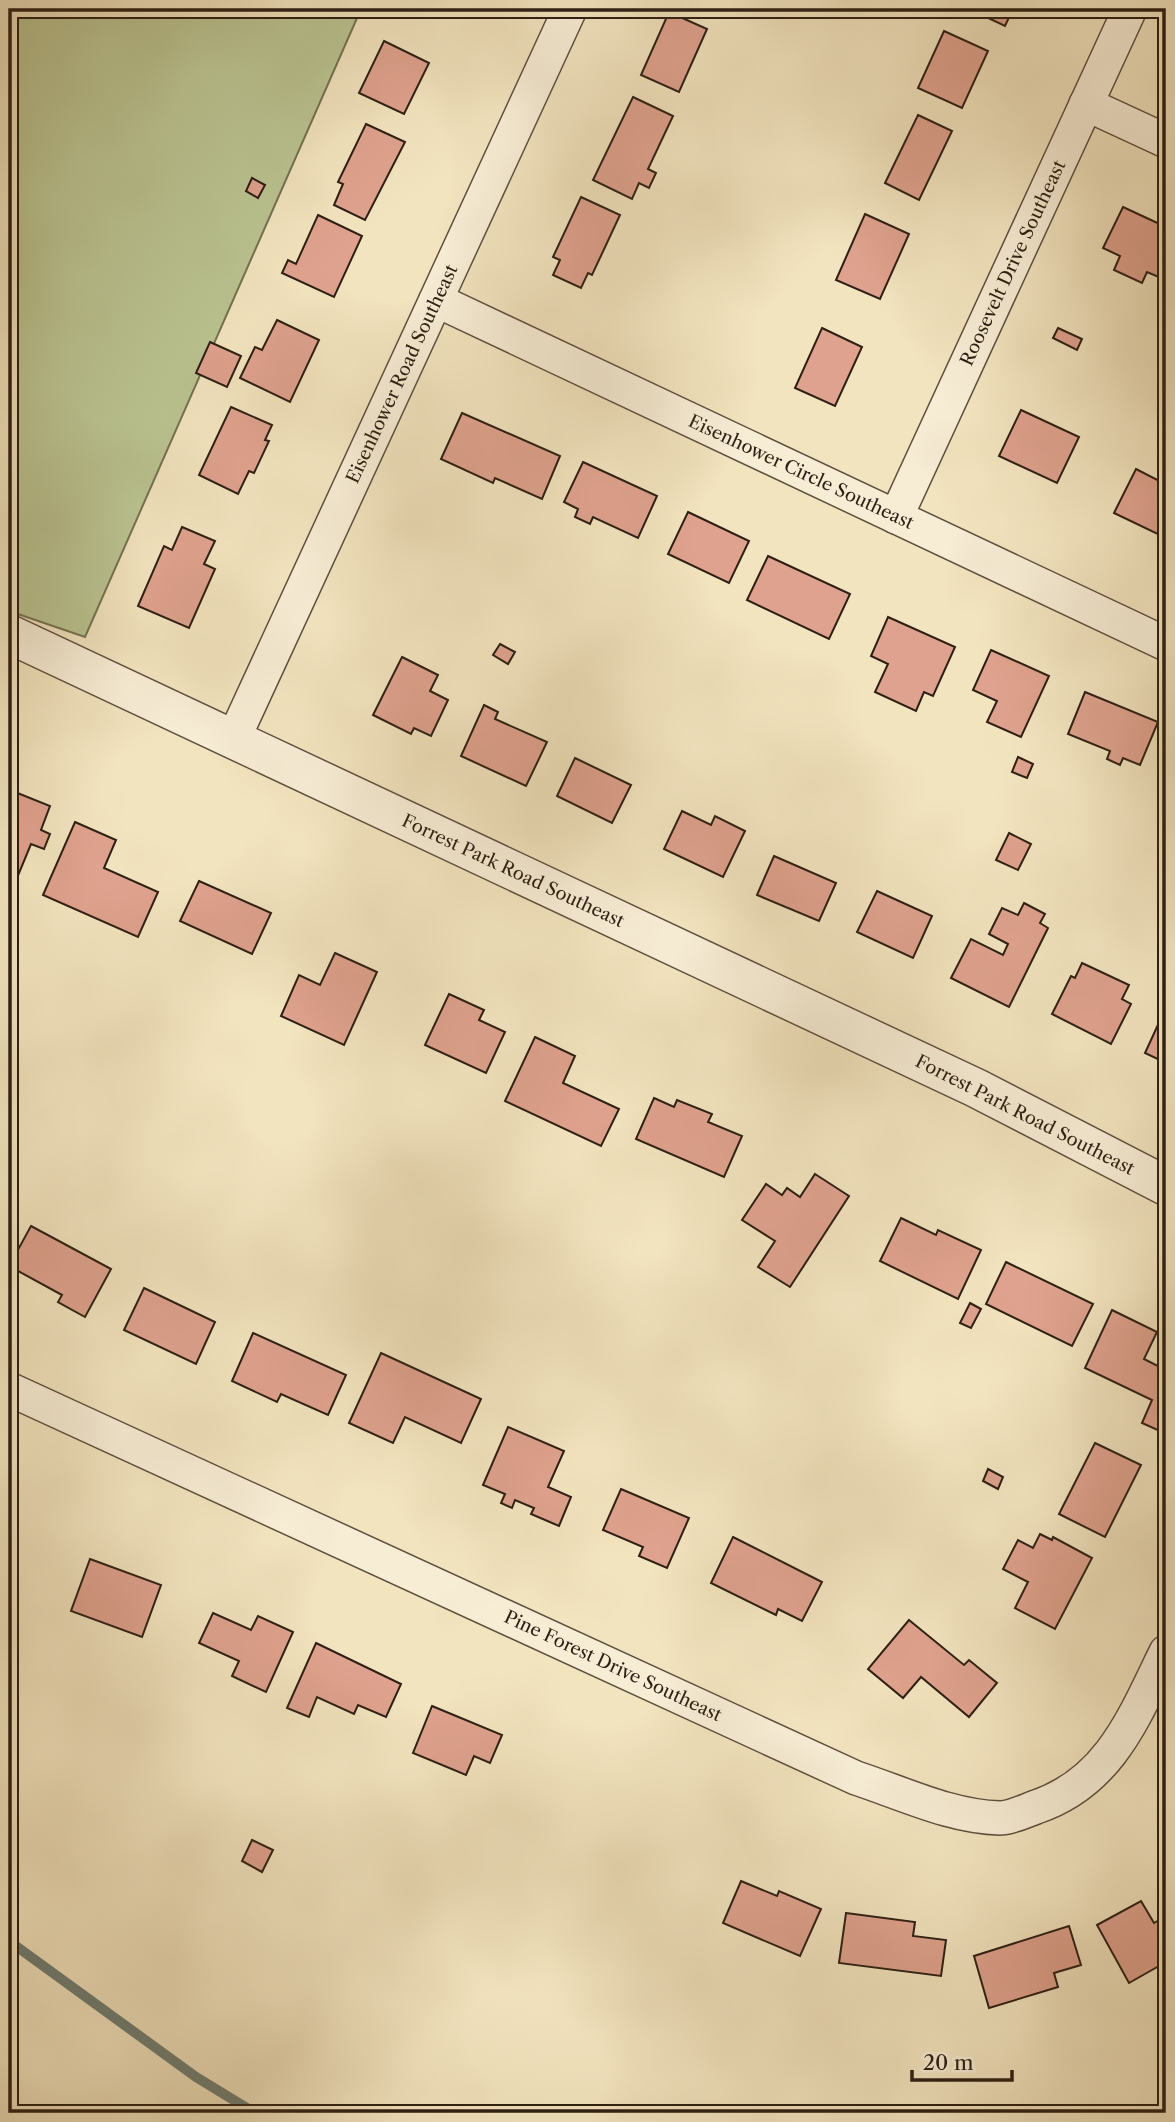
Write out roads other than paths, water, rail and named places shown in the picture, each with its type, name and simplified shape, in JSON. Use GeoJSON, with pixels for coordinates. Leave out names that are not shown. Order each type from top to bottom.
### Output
{"type":"FeatureCollection","features":[{"type":"Feature","properties":{"kind":"street","name":"Eisenhower Road Southeast"},"geometry":{"type":"LineString","coordinates":[[233,740],[570,9]]}},
{"type":"Feature","properties":{"kind":"street","name":"Roosevelt Drive Southeast"},"geometry":{"type":"LineString","coordinates":[[896,517],[1130,9]]}},
{"type":"Feature","properties":{"kind":"street"},"geometry":{"type":"LineString","coordinates":[[1086,104],[1166,141]]}},
{"type":"Feature","properties":{"kind":"street","name":"Eisenhower Circle Southeast"},"geometry":{"type":"LineString","coordinates":[[436,300],[1166,644]]}},
{"type":"Feature","properties":{"kind":"street","name":"Forrest Park Road Southeast"},"geometry":{"type":"LineString","coordinates":[[9,634],[976,1087],[1166,1186]]}},
{"type":"Feature","properties":{"kind":"street","name":"Pine Forest Drive Southeast"},"geometry":{"type":"LineString","coordinates":[[9,1389],[856,1777],[952,1811],[1003,1818],[1060,1799],[1091,1778],[1127,1730],[1166,1653]]}},
{"type":"Feature","properties":{"kind":"waterway"},"geometry":{"type":"LineString","coordinates":[[9,1941],[196,2077],[255,2113]]}}]}
